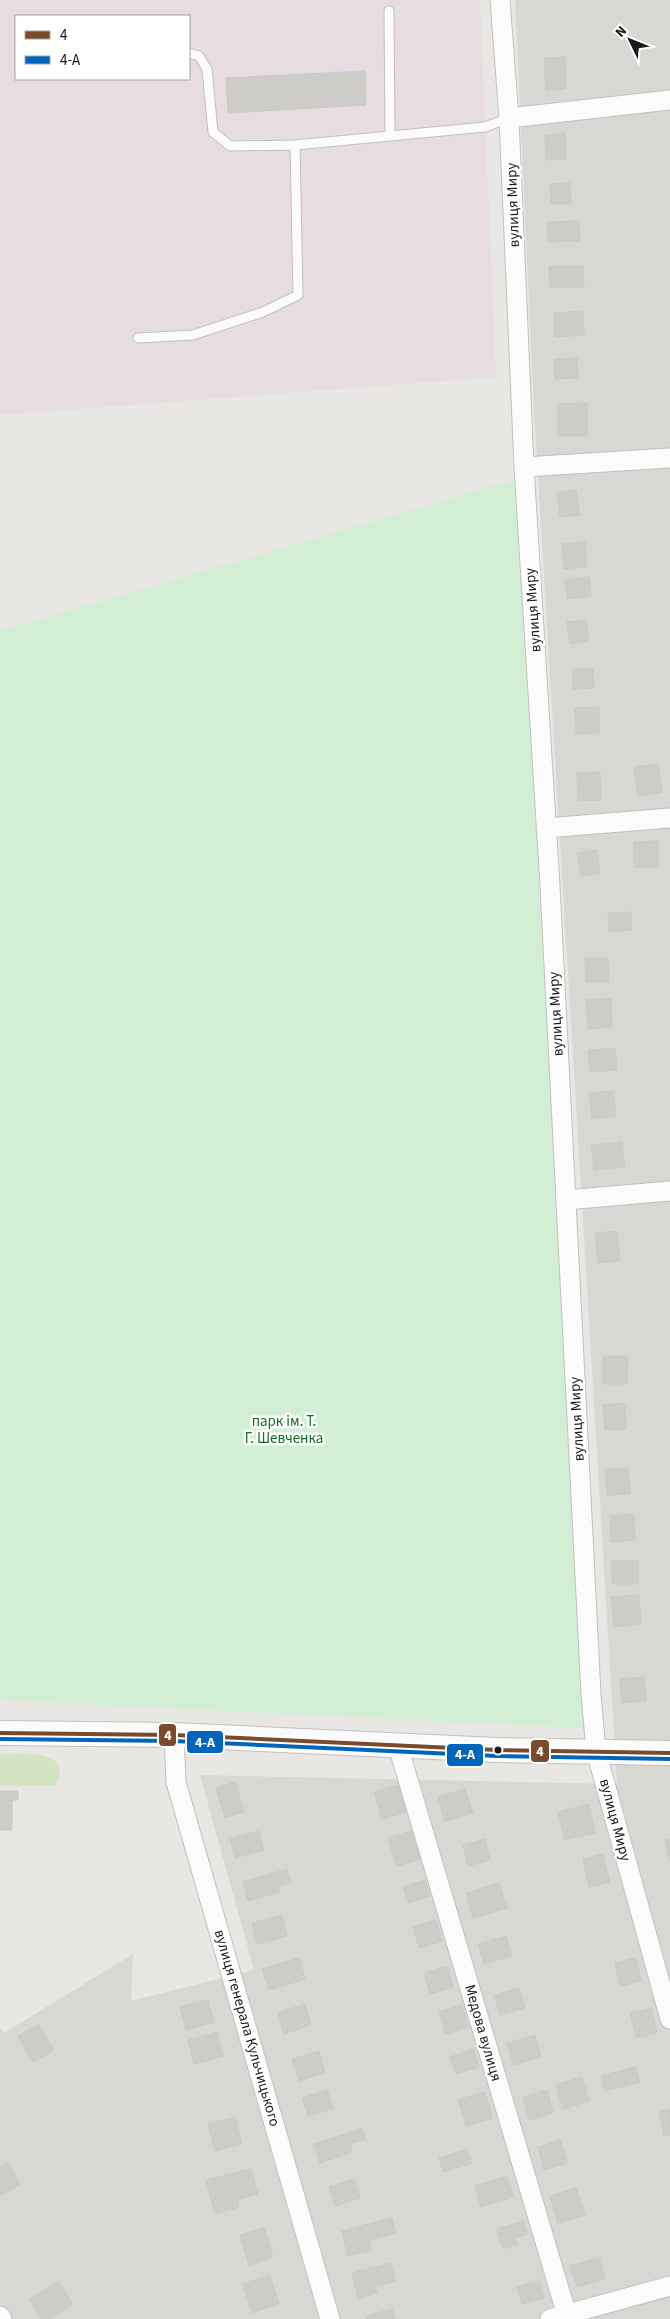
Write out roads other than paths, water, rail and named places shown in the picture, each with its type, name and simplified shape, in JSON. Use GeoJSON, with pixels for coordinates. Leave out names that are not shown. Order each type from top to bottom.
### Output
{"type":"FeatureCollection","features":[{"type":"Feature","properties":{"kind":"street","name":"вулиця Миру"},"geometry":{"type":"LineString","coordinates":[[500,0],[509,118],[524,467],[546,828],[591,1694],[596,1751],[670,2019]]}},
{"type":"Feature","properties":{"kind":"street"},"geometry":{"type":"LineString","coordinates":[[509,118],[670,100]]}},
{"type":"Feature","properties":{"kind":"street"},"geometry":{"type":"LineString","coordinates":[[524,467],[670,458]]}},
{"type":"Feature","properties":{"kind":"street"},"geometry":{"type":"LineString","coordinates":[[546,828],[670,818]]}},
{"type":"Feature","properties":{"kind":"street"},"geometry":{"type":"LineString","coordinates":[[566,1200],[670,1191]]}},
{"type":"Feature","properties":{"kind":"street"},"geometry":{"type":"LineString","coordinates":[[0,1733],[174,1735],[398,1746],[670,1753]]}},
{"type":"Feature","properties":{"kind":"street","name":"вулиця генерала Кульчицького"},"geometry":{"type":"LineString","coordinates":[[174,1735],[176,1782],[330,2319]]}},
{"type":"Feature","properties":{"kind":"street","name":"Медова вулиця"},"geometry":{"type":"LineString","coordinates":[[398,1746],[562,2318]]}},
{"type":"Feature","properties":{"kind":"street"},"geometry":{"type":"LineString","coordinates":[[562,2318],[670,2286]]}},
{"type":"Feature","properties":{"kind":"lane"},"geometry":{"type":"LineString","coordinates":[[389,12],[390,136]]}},
{"type":"Feature","properties":{"kind":"lane"},"geometry":{"type":"LineString","coordinates":[[190,53],[198,56],[207,69],[213,132],[230,146],[295,145],[486,127],[509,118]]}},
{"type":"Feature","properties":{"kind":"lane"},"geometry":{"type":"LineString","coordinates":[[138,338],[193,335],[264,312],[298,296],[295,145]]}},
{"type":"Feature","properties":{"kind":"park label","name":"парк ім. Т. Г. Шевченка"},"geometry":{"type":"Point","coordinates":[284,1430]}}]}
